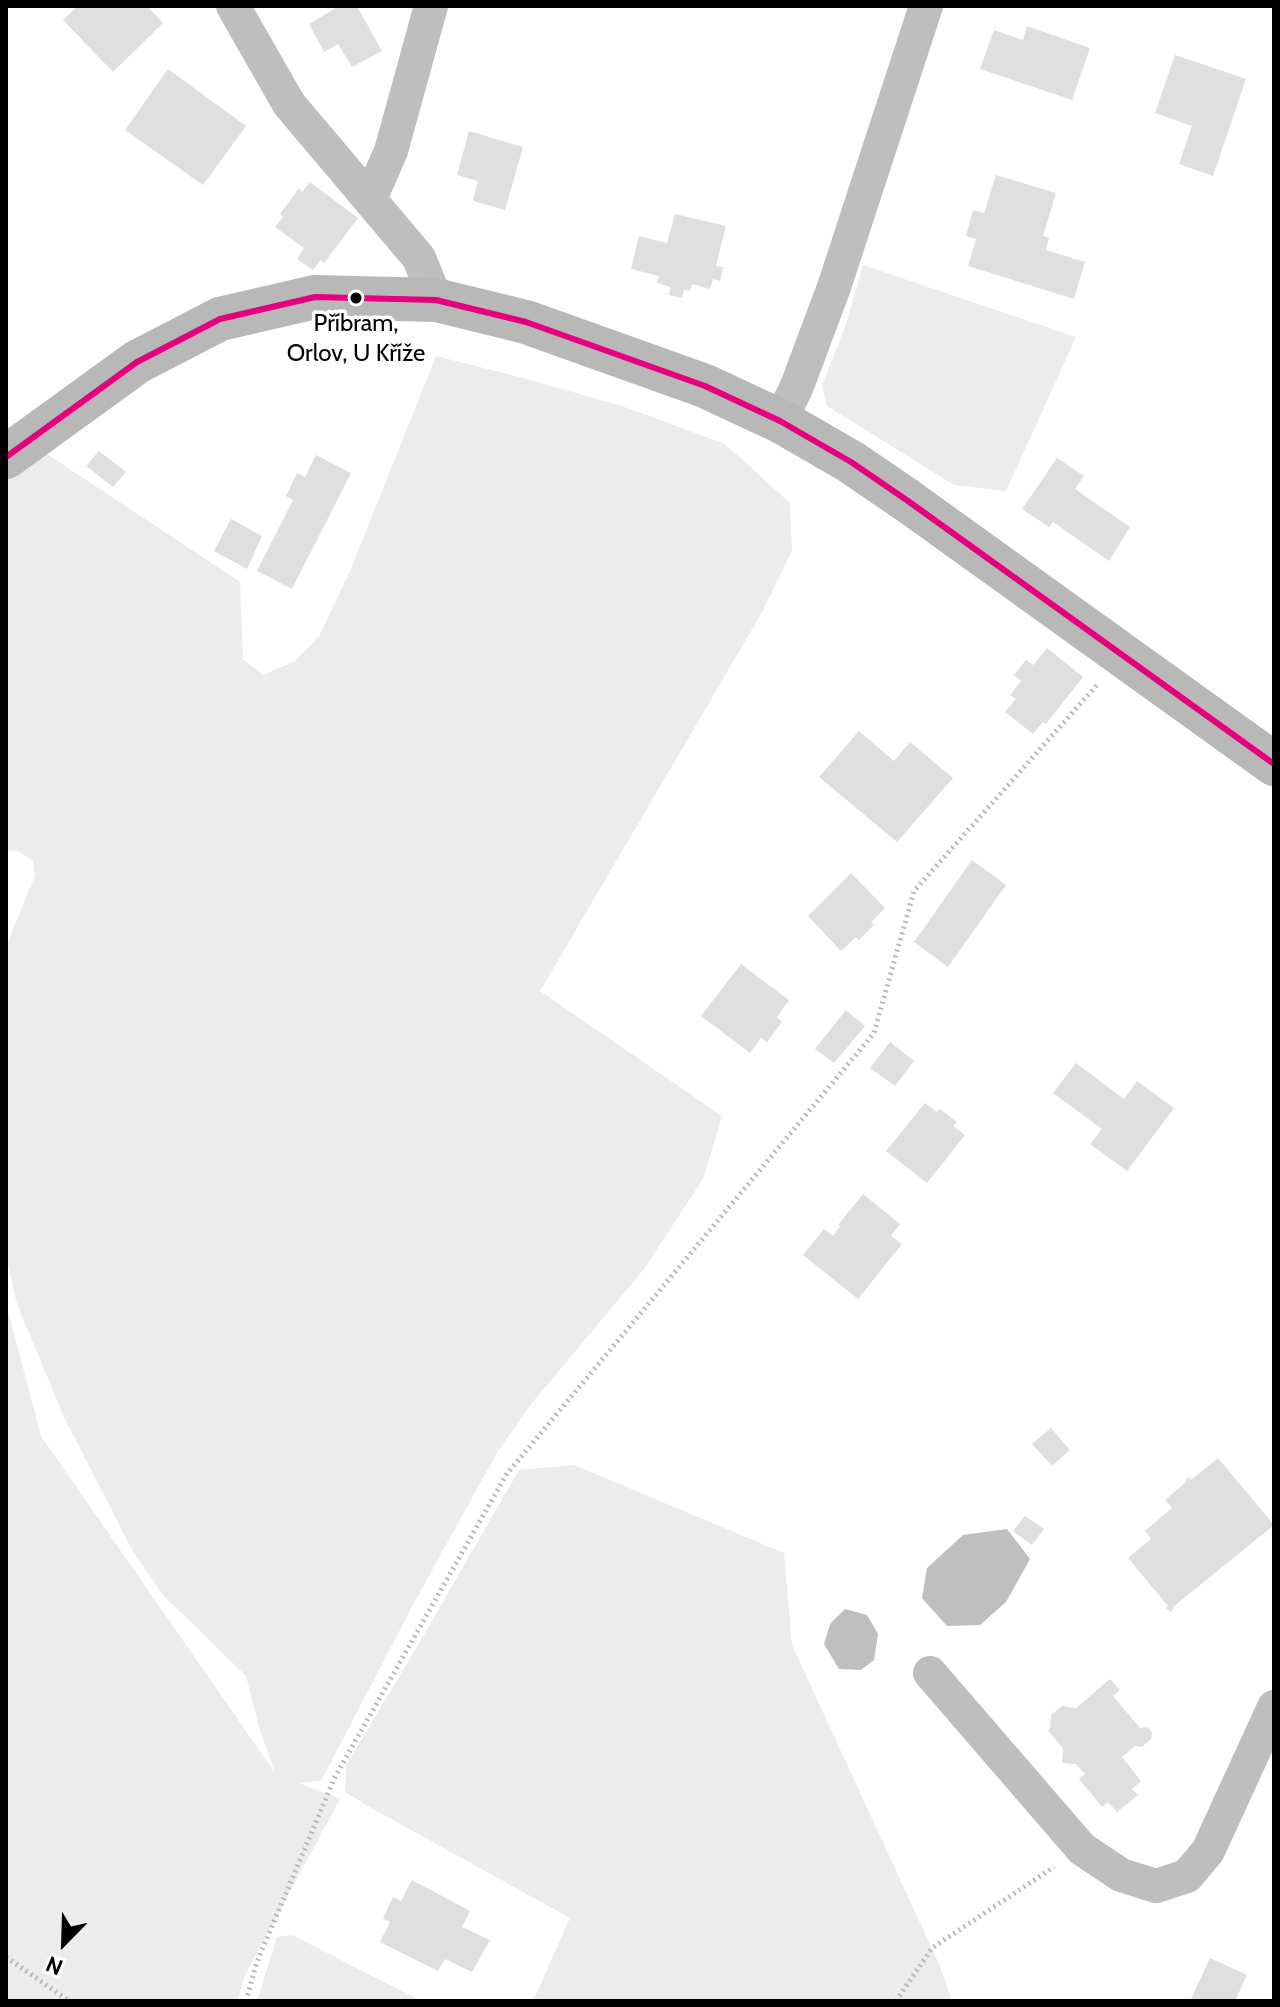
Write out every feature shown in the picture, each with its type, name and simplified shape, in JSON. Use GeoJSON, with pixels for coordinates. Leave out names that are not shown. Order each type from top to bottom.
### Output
{"type":"FeatureCollection","features":[{"type":"Feature","properties":{"kind":"street"},"geometry":{"type":"LineString","coordinates":[[233,6],[289,104],[419,258],[436,300]]}},
{"type":"Feature","properties":{"kind":"street"},"geometry":{"type":"LineString","coordinates":[[370,199],[391,151],[431,6]]}},
{"type":"Feature","properties":{"kind":"street"},"geometry":{"type":"LineString","coordinates":[[780,421],[797,386],[834,287],[926,6]]}},
{"type":"Feature","properties":{"kind":"street"},"geometry":{"type":"LineString","coordinates":[[6,457],[137,362],[220,319],[315,297],[436,300],[526,322],[705,386],[780,421],[874,477],[1274,764]]}},
{"type":"Feature","properties":{"kind":"street"},"geometry":{"type":"LineString","coordinates":[[930,1673],[1082,1849],[1121,1875],[1156,1886],[1187,1876],[1208,1851],[1274,1707]]}},
{"type":"Feature","properties":{"kind":"path"},"geometry":{"type":"LineString","coordinates":[[246,2001],[257,1962],[335,1777],[506,1475],[874,1033],[914,891],[1122,656]]}},
{"type":"Feature","properties":{"kind":"path"},"geometry":{"type":"LineString","coordinates":[[896,2001],[932,1948],[1082,1849]]}},
{"type":"Feature","properties":{"kind":"path"},"geometry":{"type":"LineString","coordinates":[[6,1957],[69,2001]]}},
{"type":"Feature","properties":{"kind":"shaded area"},"geometry":{"type":"Polygon","coordinates":[[[863,265],[1076,337],[1006,491],[954,485],[827,406],[822,386],[846,324],[863,265]]]}},
{"type":"Feature","properties":{"kind":"shaded area"},"geometry":{"type":"Polygon","coordinates":[[[436,356],[622,406],[725,444],[790,503],[792,551],[760,616],[540,991],[722,1116],[703,1179],[644,1269],[532,1403],[498,1451],[321,1781],[299,1783],[340,1799],[244,1977],[238,2001],[6,2001],[6,1303],[41,1436],[275,1773],[246,1676],[163,1595],[131,1548],[64,1417],[17,1304],[6,1257],[6,946],[35,876],[33,861],[18,851],[6,850],[6,479],[44,452],[240,582],[243,659],[263,675],[295,661],[319,636],[351,569],[436,356]]]}},
{"type":"Feature","properties":{"kind":"shaded area"},"geometry":{"type":"Polygon","coordinates":[[[574,1465],[784,1553],[792,1645],[939,1964],[952,2001],[533,2001],[570,1918],[345,1792],[346,1765],[519,1470],[574,1465]]]}},
{"type":"Feature","properties":{"kind":"shaded area"},"geometry":{"type":"Polygon","coordinates":[[[1007,1529],[1030,1559],[1006,1602],[980,1625],[947,1626],[922,1598],[927,1568],[963,1535],[1007,1529]]]}},
{"type":"Feature","properties":{"kind":"shaded area"},"geometry":{"type":"Polygon","coordinates":[[[845,1609],[867,1615],[878,1634],[874,1660],[861,1670],[839,1669],[824,1644],[830,1624],[845,1609]]]}},
{"type":"Feature","properties":{"kind":"shaded area"},"geometry":{"type":"Polygon","coordinates":[[[292,1935],[421,2001],[257,2001],[277,1937],[292,1935]]]}},
{"type":"Feature","properties":{"kind":"building"},"geometry":{"type":"Polygon","coordinates":[[[78,6],[147,6],[163,23],[113,72],[63,20],[78,6]]]}},
{"type":"Feature","properties":{"kind":"building"},"geometry":{"type":"Polygon","coordinates":[[[339,6],[357,6],[382,51],[352,67],[338,44],[324,52],[309,24],[339,6]]]}},
{"type":"Feature","properties":{"kind":"building"},"geometry":{"type":"Polygon","coordinates":[[[1027,26],[1090,48],[1072,100],[980,69],[994,30],[1023,40],[1027,26]]]}},
{"type":"Feature","properties":{"kind":"building"},"geometry":{"type":"Polygon","coordinates":[[[1175,55],[1246,79],[1213,176],[1179,164],[1192,126],[1155,113],[1175,55]]]}},
{"type":"Feature","properties":{"kind":"building"},"geometry":{"type":"Polygon","coordinates":[[[168,69],[246,126],[203,185],[125,130],[168,69]]]}},
{"type":"Feature","properties":{"kind":"building"},"geometry":{"type":"Polygon","coordinates":[[[469,131],[523,147],[505,210],[473,201],[478,181],[457,175],[469,131]]]}},
{"type":"Feature","properties":{"kind":"building"},"geometry":{"type":"Polygon","coordinates":[[[996,175],[1056,193],[1043,236],[1049,238],[1046,250],[1085,262],[1074,299],[968,266],[976,239],[966,236],[973,210],[984,213],[996,175]]]}},
{"type":"Feature","properties":{"kind":"building"},"geometry":{"type":"Polygon","coordinates":[[[310,182],[358,218],[324,263],[321,260],[313,270],[297,259],[304,248],[275,227],[283,217],[280,214],[299,188],[302,192],[310,182]]]}},
{"type":"Feature","properties":{"kind":"building"},"geometry":{"type":"Polygon","coordinates":[[[675,214],[726,226],[716,266],[723,267],[720,281],[713,279],[710,289],[692,284],[690,291],[684,290],[682,298],[669,295],[671,287],[657,283],[659,276],[631,269],[639,236],[667,243],[675,214]]]}},
{"type":"Feature","properties":{"kind":"building"},"geometry":{"type":"Polygon","coordinates":[[[99,451],[126,472],[113,487],[86,466],[99,451]]]}},
{"type":"Feature","properties":{"kind":"building"},"geometry":{"type":"Polygon","coordinates":[[[316,455],[351,473],[292,589],[257,571],[293,500],[286,496],[297,473],[305,477],[316,455]]]}},
{"type":"Feature","properties":{"kind":"building"},"geometry":{"type":"Polygon","coordinates":[[[1057,458],[1084,476],[1075,489],[1130,527],[1109,561],[1053,522],[1049,527],[1022,509],[1057,458]]]}},
{"type":"Feature","properties":{"kind":"building"},"geometry":{"type":"Polygon","coordinates":[[[231,519],[262,536],[247,569],[214,551],[231,519]]]}},
{"type":"Feature","properties":{"kind":"building"},"geometry":{"type":"Polygon","coordinates":[[[1047,648],[1083,677],[1046,724],[1043,722],[1033,734],[1005,712],[1016,699],[1010,695],[1021,681],[1014,675],[1026,660],[1033,665],[1047,648]]]}},
{"type":"Feature","properties":{"kind":"building"},"geometry":{"type":"Polygon","coordinates":[[[859,731],[894,761],[910,742],[953,778],[897,842],[819,777],[859,731]]]}},
{"type":"Feature","properties":{"kind":"building"},"geometry":{"type":"Polygon","coordinates":[[[972,860],[1006,885],[948,967],[914,942],[972,860]]]}},
{"type":"Feature","properties":{"kind":"building"},"geometry":{"type":"Polygon","coordinates":[[[851,873],[885,908],[859,940],[856,937],[841,951],[808,916],[851,873]]]}},
{"type":"Feature","properties":{"kind":"building"},"geometry":{"type":"Polygon","coordinates":[[[741,964],[789,1000],[777,1017],[782,1022],[767,1042],[761,1038],[750,1053],[701,1016],[741,964]]]}},
{"type":"Feature","properties":{"kind":"building"},"geometry":{"type":"Polygon","coordinates":[[[846,1010],[865,1026],[834,1063],[815,1049],[846,1010]]]}},
{"type":"Feature","properties":{"kind":"building"},"geometry":{"type":"Polygon","coordinates":[[[890,1042],[914,1061],[895,1086],[870,1068],[890,1042]]]}},
{"type":"Feature","properties":{"kind":"building"},"geometry":{"type":"Polygon","coordinates":[[[1076,1063],[1124,1099],[1137,1081],[1174,1108],[1127,1171],[1090,1144],[1102,1129],[1053,1093],[1076,1063]]]}},
{"type":"Feature","properties":{"kind":"building"},"geometry":{"type":"Polygon","coordinates":[[[925,1103],[937,1112],[940,1109],[957,1122],[953,1126],[965,1135],[927,1183],[886,1151],[925,1103]]]}},
{"type":"Feature","properties":{"kind":"building"},"geometry":{"type":"Polygon","coordinates":[[[863,1194],[900,1224],[891,1236],[902,1244],[858,1299],[803,1255],[824,1229],[833,1236],[863,1194]]]}},
{"type":"Feature","properties":{"kind":"building"},"geometry":{"type":"Polygon","coordinates":[[[1051,1428],[1070,1450],[1052,1466],[1032,1444],[1051,1428]]]}},
{"type":"Feature","properties":{"kind":"building"},"geometry":{"type":"Polygon","coordinates":[[[1218,1458],[1274,1525],[1170,1612],[1128,1558],[1151,1539],[1145,1531],[1172,1508],[1165,1500],[1185,1480],[1189,1477],[1191,1480],[1218,1458]]]}},
{"type":"Feature","properties":{"kind":"building"},"geometry":{"type":"Polygon","coordinates":[[[1025,1516],[1044,1529],[1032,1545],[1013,1531],[1025,1516]]]}},
{"type":"Feature","properties":{"kind":"building"},"geometry":{"type":"Polygon","coordinates":[[[1110,1679],[1120,1690],[1113,1696],[1140,1728],[1147,1727],[1152,1732],[1151,1739],[1142,1747],[1135,1746],[1122,1757],[1141,1781],[1132,1789],[1138,1795],[1117,1812],[1108,1802],[1102,1807],[1079,1779],[1085,1774],[1076,1764],[1062,1763],[1063,1748],[1048,1731],[1051,1715],[1062,1706],[1076,1708],[1110,1679]]]}},
{"type":"Feature","properties":{"kind":"building"},"geometry":{"type":"Polygon","coordinates":[[[412,1880],[470,1911],[462,1927],[490,1940],[472,1972],[445,1959],[438,1971],[380,1942],[390,1922],[383,1918],[393,1897],[401,1901],[412,1880]]]}},
{"type":"Feature","properties":{"kind":"building"},"geometry":{"type":"Polygon","coordinates":[[[1210,1958],[1247,1975],[1235,2001],[1190,2001],[1210,1958]]]}},
{"type":"Feature","properties":{"kind":"transit line"},"geometry":{"type":"LineString","coordinates":[[6,457],[137,362],[220,319],[315,297],[436,300],[526,322],[705,386],[780,421],[851,462],[908,501],[1274,764]]}},
{"type":"Feature","properties":{"kind":"place","name":"Příbram, Orlov, U Kříže"},"geometry":{"type":"Point","coordinates":[356,298]}}]}
